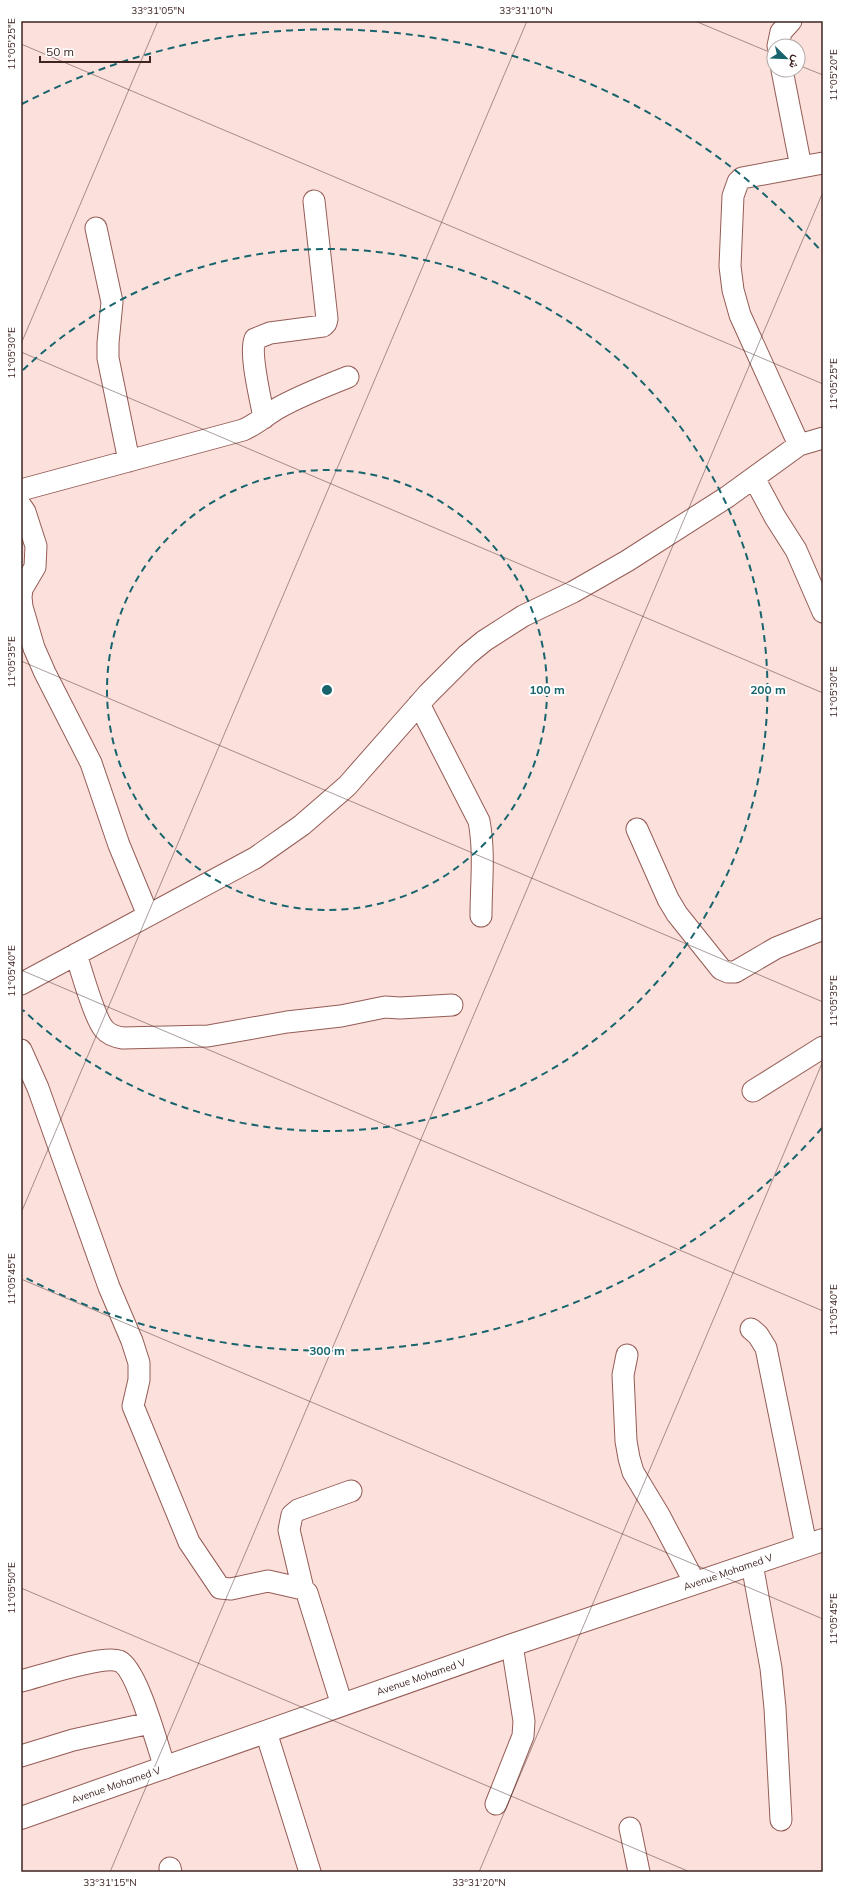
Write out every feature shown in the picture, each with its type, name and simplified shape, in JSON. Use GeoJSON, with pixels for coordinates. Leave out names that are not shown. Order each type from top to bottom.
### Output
{"type":"FeatureCollection","features":[{"type":"Feature","properties":{"kind":"main road","name":"Avenue Mohamed V"},"geometry":{"type":"LineString","coordinates":[[21,1818],[512,1645],[814,1543]]}},
{"type":"Feature","properties":{"kind":"street"},"geometry":{"type":"LineString","coordinates":[[780,38],[781,32],[791,21]]}},
{"type":"Feature","properties":{"kind":"street"},"geometry":{"type":"LineString","coordinates":[[784,78],[801,167]]}},
{"type":"Feature","properties":{"kind":"street"},"geometry":{"type":"LineString","coordinates":[[799,445],[737,307],[730,266],[733,196],[738,182],[742,178],[823,163]]}},
{"type":"Feature","properties":{"kind":"street"},"geometry":{"type":"LineString","coordinates":[[264,418],[255,366],[253,344],[255,339],[270,333],[323,326],[327,319],[314,201]]}},
{"type":"Feature","properties":{"kind":"street"},"geometry":{"type":"LineString","coordinates":[[96,228],[112,302],[108,358],[129,461]]}},
{"type":"Feature","properties":{"kind":"street"},"geometry":{"type":"LineString","coordinates":[[21,490],[243,430],[256,425],[264,418],[293,400],[348,377]]}},
{"type":"Feature","properties":{"kind":"street"},"geometry":{"type":"LineString","coordinates":[[21,984],[255,858],[302,825],[347,786],[419,704],[466,655],[505,626],[627,561],[754,478],[799,445],[823,438]]}},
{"type":"Feature","properties":{"kind":"street"},"geometry":{"type":"LineString","coordinates":[[754,478],[774,517],[796,550],[823,612]]}},
{"type":"Feature","properties":{"kind":"street"},"geometry":{"type":"LineString","coordinates":[[21,506],[25,512],[36,552],[35,567],[22,589],[21,597],[22,607],[34,648],[45,673],[91,763],[119,845],[148,915]]}},
{"type":"Feature","properties":{"kind":"street"},"geometry":{"type":"LineString","coordinates":[[419,704],[479,821],[482,838],[483,862],[480,916]]}},
{"type":"Feature","properties":{"kind":"street"},"geometry":{"type":"LineString","coordinates":[[637,829],[668,900],[677,914],[721,969],[728,972],[735,972],[776,948],[823,929]]}},
{"type":"Feature","properties":{"kind":"street"},"geometry":{"type":"LineString","coordinates":[[76,954],[103,1028],[115,1036],[123,1038],[208,1036],[288,1022],[340,1016],[385,1007],[400,1008],[452,1005]]}},
{"type":"Feature","properties":{"kind":"street"},"geometry":{"type":"LineString","coordinates":[[753,1091],[823,1048]]}},
{"type":"Feature","properties":{"kind":"street"},"geometry":{"type":"LineString","coordinates":[[21,1050],[38,1088],[109,1287],[132,1341],[139,1363],[139,1380],[133,1406],[190,1542],[220,1588],[231,1588],[268,1581],[303,1589]]}},
{"type":"Feature","properties":{"kind":"street"},"geometry":{"type":"LineString","coordinates":[[751,1329],[758,1335],[766,1348],[814,1543]]}},
{"type":"Feature","properties":{"kind":"street"},"geometry":{"type":"LineString","coordinates":[[627,1355],[622,1375],[626,1441],[633,1472],[660,1515],[695,1583]]}},
{"type":"Feature","properties":{"kind":"street"},"geometry":{"type":"LineString","coordinates":[[342,1705],[307,1593],[303,1589],[289,1530],[292,1515],[298,1510],[351,1491]]}},
{"type":"Feature","properties":{"kind":"street"},"geometry":{"type":"LineString","coordinates":[[752,1564],[772,1675],[781,1820]]}},
{"type":"Feature","properties":{"kind":"street"},"geometry":{"type":"LineString","coordinates":[[496,1804],[523,1736],[524,1721],[512,1645]]}},
{"type":"Feature","properties":{"kind":"street"},"geometry":{"type":"LineString","coordinates":[[21,1681],[102,1660],[119,1661],[127,1666],[136,1682],[165,1768]]}},
{"type":"Feature","properties":{"kind":"street"},"geometry":{"type":"LineString","coordinates":[[21,1756],[73,1740],[150,1723]]}},
{"type":"Feature","properties":{"kind":"street"},"geometry":{"type":"LineString","coordinates":[[266,1732],[310,1872]]}},
{"type":"Feature","properties":{"kind":"street"},"geometry":{"type":"LineString","coordinates":[[630,1828],[639,1872]]}}]}
